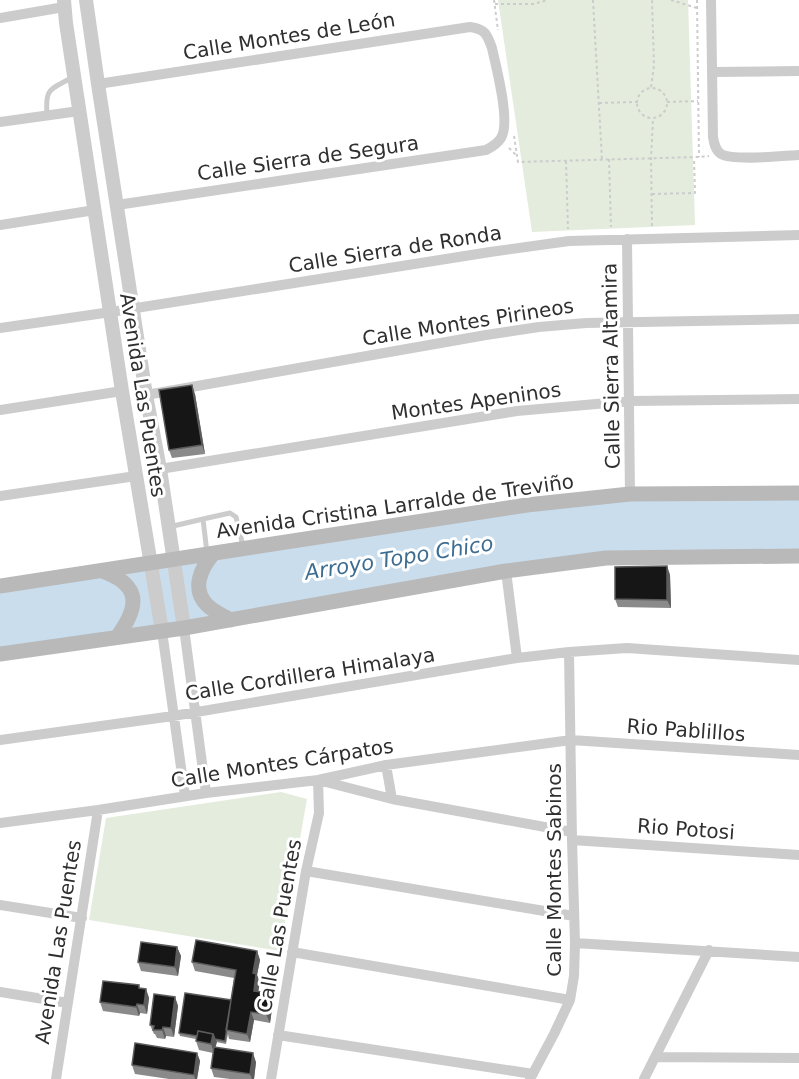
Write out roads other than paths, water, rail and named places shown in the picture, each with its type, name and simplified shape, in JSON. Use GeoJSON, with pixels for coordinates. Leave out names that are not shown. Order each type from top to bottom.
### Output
{"type":"FeatureCollection","features":[{"type":"Feature","properties":{"kind":"main road","name":"Avenida Cristina Larralde de Treviño"},"geometry":{"type":"LineString","coordinates":[[0,586],[100,570],[174,563],[244,549],[527,505],[630,494],[799,493]]}},
{"type":"Feature","properties":{"kind":"main road"},"geometry":{"type":"LineString","coordinates":[[0,654],[183,628],[506,571],[606,558],[799,556]]}},
{"type":"Feature","properties":{"kind":"main road"},"geometry":{"type":"LineString","coordinates":[[208,557],[198,584],[200,594],[204,603],[231,620]]}},
{"type":"Feature","properties":{"kind":"main road"},"geometry":{"type":"LineString","coordinates":[[100,570],[115,575],[127,586],[133,597],[134,605],[129,619],[117,637]]}},
{"type":"Feature","properties":{"kind":"street","name":"Avenida Las Puentes"},"geometry":{"type":"LineString","coordinates":[[86,0],[146,395],[169,527],[206,793]]}},
{"type":"Feature","properties":{"kind":"street"},"geometry":{"type":"LineString","coordinates":[[711,0],[715,147],[720,154],[729,156],[799,155]]}},
{"type":"Feature","properties":{"kind":"street","name":"Avenida Las Puentes"},"geometry":{"type":"LineString","coordinates":[[64,4],[122,391],[162,631],[185,796]]}},
{"type":"Feature","properties":{"kind":"street"},"geometry":{"type":"LineString","coordinates":[[0,18],[64,4]]}},
{"type":"Feature","properties":{"kind":"street","name":"Calle Montes de León"},"geometry":{"type":"LineString","coordinates":[[98,84],[470,27],[480,28],[485,32],[492,48],[505,117],[501,139]]}},
{"type":"Feature","properties":{"kind":"street"},"geometry":{"type":"LineString","coordinates":[[712,72],[799,71]]}},
{"type":"Feature","properties":{"kind":"street"},"geometry":{"type":"LineString","coordinates":[[0,122],[79,111]]}},
{"type":"Feature","properties":{"kind":"street","name":"Calle Sierra de Segura"},"geometry":{"type":"LineString","coordinates":[[117,205],[486,150],[501,139]]}},
{"type":"Feature","properties":{"kind":"street"},"geometry":{"type":"LineString","coordinates":[[0,225],[95,210]]}},
{"type":"Feature","properties":{"kind":"street","name":"Calle Sierra de Ronda"},"geometry":{"type":"LineString","coordinates":[[0,328],[569,241],[799,235]]}},
{"type":"Feature","properties":{"kind":"street","name":"Calle Sierra Altamira"},"geometry":{"type":"LineString","coordinates":[[627,238],[630,494]]}},
{"type":"Feature","properties":{"kind":"street","name":"Calle Montes Pirineos"},"geometry":{"type":"LineString","coordinates":[[146,395],[486,334],[586,322],[799,319]]}},
{"type":"Feature","properties":{"kind":"street"},"geometry":{"type":"LineString","coordinates":[[0,410],[122,391]]}},
{"type":"Feature","properties":{"kind":"street","name":"Montes Apeninos"},"geometry":{"type":"LineString","coordinates":[[160,469],[516,411],[630,401],[799,399]]}},
{"type":"Feature","properties":{"kind":"street"},"geometry":{"type":"LineString","coordinates":[[0,496],[136,476]]}},
{"type":"Feature","properties":{"kind":"street"},"geometry":{"type":"LineString","coordinates":[[506,571],[517,658]]}},
{"type":"Feature","properties":{"kind":"street","name":"Calle Cordillera Himalaya"},"geometry":{"type":"LineString","coordinates":[[0,740],[173,716],[517,658],[569,652],[627,648],[799,660]]}},
{"type":"Feature","properties":{"kind":"street","name":"Calle Montes Sabinos"},"geometry":{"type":"LineString","coordinates":[[531,1076],[570,1000],[574,976],[569,652]]}},
{"type":"Feature","properties":{"kind":"street","name":"Rio Pablillos"},"geometry":{"type":"LineString","coordinates":[[571,740],[799,755]]}},
{"type":"Feature","properties":{"kind":"street","name":"Calle Montes Cárpatos"},"geometry":{"type":"LineString","coordinates":[[0,823],[206,793],[318,780],[386,765],[571,740]]}},
{"type":"Feature","properties":{"kind":"street"},"geometry":{"type":"LineString","coordinates":[[386,765],[392,799]]}},
{"type":"Feature","properties":{"kind":"street","name":"Rio Potosi"},"geometry":{"type":"LineString","coordinates":[[318,780],[392,799],[572,836],[799,855]]}},
{"type":"Feature","properties":{"kind":"street","name":"Calle Las Puentes"},"geometry":{"type":"LineString","coordinates":[[271,1079],[306,871],[319,813],[318,780]]}},
{"type":"Feature","properties":{"kind":"street","name":"Avenida Las Puentes"},"geometry":{"type":"LineString","coordinates":[[56,1079],[98,810]]}},
{"type":"Feature","properties":{"kind":"street"},"geometry":{"type":"LineString","coordinates":[[306,871],[574,916]]}},
{"type":"Feature","properties":{"kind":"street"},"geometry":{"type":"LineString","coordinates":[[0,905],[82,918]]}},
{"type":"Feature","properties":{"kind":"street"},"geometry":{"type":"LineString","coordinates":[[575,943],[799,957]]}},
{"type":"Feature","properties":{"kind":"street"},"geometry":{"type":"LineString","coordinates":[[644,1079],[709,950]]}},
{"type":"Feature","properties":{"kind":"street"},"geometry":{"type":"LineString","coordinates":[[292,952],[570,1000]]}},
{"type":"Feature","properties":{"kind":"street"},"geometry":{"type":"LineString","coordinates":[[0,993],[68,1003]]}},
{"type":"Feature","properties":{"kind":"street"},"geometry":{"type":"LineString","coordinates":[[278,1035],[531,1076]]}},
{"type":"Feature","properties":{"kind":"street"},"geometry":{"type":"LineString","coordinates":[[655,1057],[799,1058]]}},
{"type":"Feature","properties":{"kind":"lane"},"geometry":{"type":"LineString","coordinates":[[47,115],[46,97],[50,91],[74,77]]}},
{"type":"Feature","properties":{"kind":"lane"},"geometry":{"type":"LineString","coordinates":[[169,527],[234,514],[244,549]]}},
{"type":"Feature","properties":{"kind":"lane"},"geometry":{"type":"LineString","coordinates":[[203,519],[208,557]]}},
{"type":"Feature","properties":{"kind":"water","name":"Arroyo Topo Chico"},"geometry":{"type":"Polygon","coordinates":[[[799,493],[799,556],[606,558],[0,654],[0,586],[527,505],[799,493]]]}}]}
